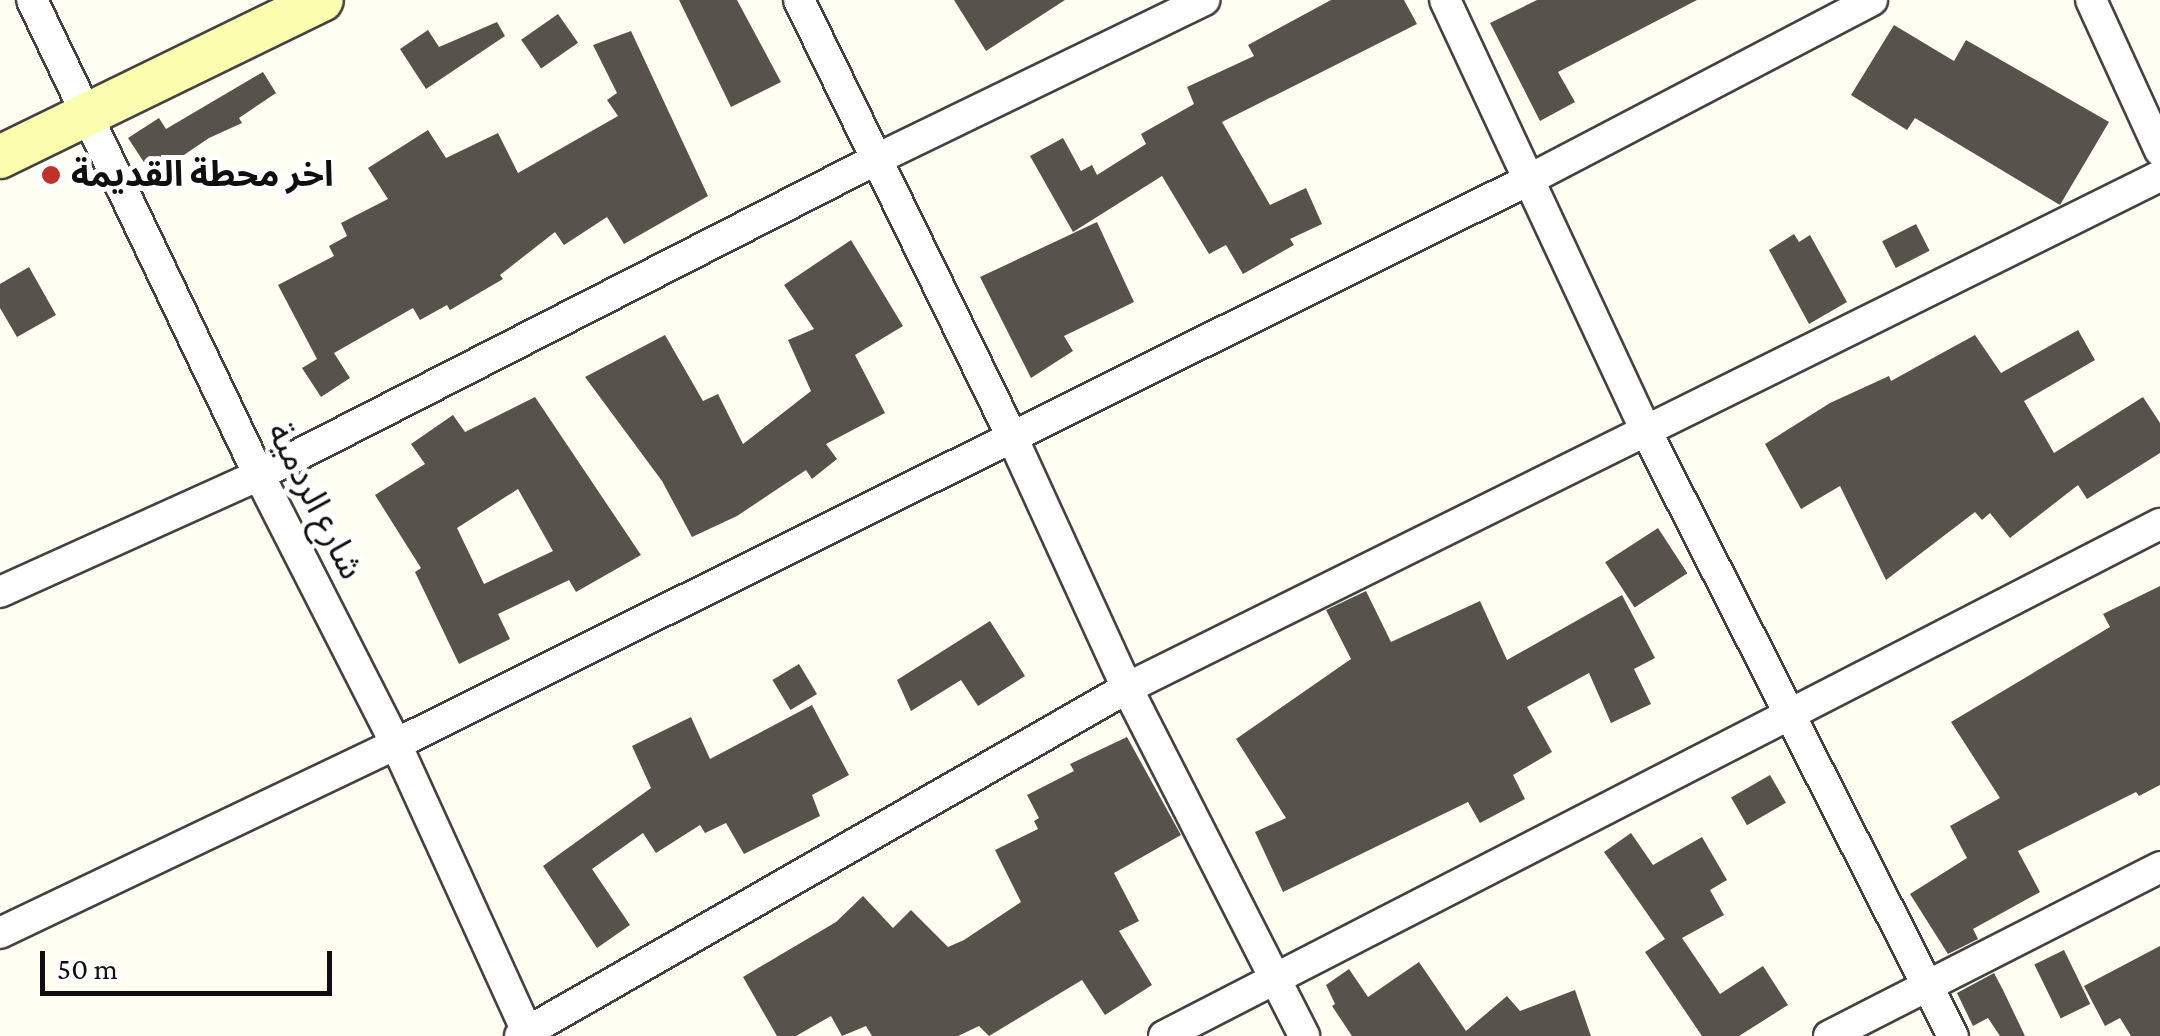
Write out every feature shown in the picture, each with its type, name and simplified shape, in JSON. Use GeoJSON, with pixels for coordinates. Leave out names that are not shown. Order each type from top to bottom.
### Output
{"type":"FeatureCollection","features":[{"type":"Feature","properties":{"kind":"street","name":"شارع الردمية"},"geometry":{"type":"LineString","coordinates":[[32,0],[259,475],[396,744],[525,1035]]}},
{"type":"Feature","properties":{"kind":"street"},"geometry":{"type":"LineString","coordinates":[[0,157],[322,0]]}},
{"type":"Feature","properties":{"kind":"street"},"geometry":{"type":"LineString","coordinates":[[799,0],[1012,437],[1127,688],[1304,1036]]}},
{"type":"Feature","properties":{"kind":"street"},"geometry":{"type":"LineString","coordinates":[[0,592],[259,475],[878,159],[1204,0]]}},
{"type":"Feature","properties":{"kind":"street"},"geometry":{"type":"LineString","coordinates":[[1445,0],[1646,431],[1953,1036]]}},
{"type":"Feature","properties":{"kind":"street"},"geometry":{"type":"LineString","coordinates":[[0,933],[396,744],[1530,180],[1872,0]]}},
{"type":"Feature","properties":{"kind":"street"},"geometry":{"type":"LineString","coordinates":[[2091,0],[2160,151]]}},
{"type":"Feature","properties":{"kind":"street"},"geometry":{"type":"LineString","coordinates":[[525,1035],[1127,688],[2160,176]]}},
{"type":"Feature","properties":{"kind":"street"},"geometry":{"type":"LineString","coordinates":[[1164,1036],[2160,524]]}},
{"type":"Feature","properties":{"kind":"street"},"geometry":{"type":"LineString","coordinates":[[1829,1036],[2160,868]]}},
{"type":"Feature","properties":{"kind":"building"},"geometry":{"type":"Polygon","coordinates":[[[679,0],[737,0],[781,82],[731,107],[679,0]]]}},
{"type":"Feature","properties":{"kind":"building"},"geometry":{"type":"Polygon","coordinates":[[[954,0],[1065,0],[986,51],[954,0]]]}},
{"type":"Feature","properties":{"kind":"building"},"geometry":{"type":"Polygon","coordinates":[[[1331,0],[1404,0],[1417,24],[1222,122],[1270,205],[1306,188],[1322,224],[1290,239],[1294,245],[1243,274],[1226,245],[1209,254],[1162,176],[1073,232],[1030,156],[1063,138],[1081,171],[1092,165],[1097,175],[1146,144],[1141,134],[1194,104],[1187,87],[1254,56],[1248,45],[1331,0]]]}},
{"type":"Feature","properties":{"kind":"building"},"geometry":{"type":"Polygon","coordinates":[[[1537,0],[1697,0],[1558,72],[1575,102],[1540,121],[1490,23],[1537,0]]]}},
{"type":"Feature","properties":{"kind":"building"},"geometry":{"type":"Polygon","coordinates":[[[558,14],[578,43],[541,68],[521,40],[558,14]]]}},
{"type":"Feature","properties":{"kind":"building"},"geometry":{"type":"Polygon","coordinates":[[[497,22],[505,36],[426,89],[400,49],[428,30],[439,47],[497,22]]]}},
{"type":"Feature","properties":{"kind":"building"},"geometry":{"type":"Polygon","coordinates":[[[1894,25],[1954,61],[1966,40],[2109,122],[2060,205],[1915,118],[1907,130],[1851,95],[1894,25]]]}},
{"type":"Feature","properties":{"kind":"building"},"geometry":{"type":"Polygon","coordinates":[[[631,31],[708,196],[624,244],[607,217],[564,245],[555,232],[500,275],[503,279],[450,310],[447,305],[420,320],[413,308],[334,353],[350,378],[321,397],[302,368],[317,359],[278,285],[334,256],[329,246],[347,236],[341,223],[388,199],[368,168],[428,130],[446,158],[498,133],[518,173],[618,116],[607,100],[617,93],[593,45],[631,31]]]}},
{"type":"Feature","properties":{"kind":"building"},"geometry":{"type":"Polygon","coordinates":[[[263,72],[276,93],[239,118],[242,123],[209,138],[153,176],[128,138],[159,118],[166,129],[263,72]]]}},
{"type":"Feature","properties":{"kind":"building"},"geometry":{"type":"Polygon","coordinates":[[[1097,222],[1134,302],[1064,336],[1073,351],[1031,378],[980,277],[1097,222]]]}},
{"type":"Feature","properties":{"kind":"building"},"geometry":{"type":"Polygon","coordinates":[[[1916,224],[1930,251],[1896,268],[1882,241],[1916,224]]]}},
{"type":"Feature","properties":{"kind":"building"},"geometry":{"type":"Polygon","coordinates":[[[1794,234],[1799,242],[1810,235],[1847,302],[1809,324],[1769,250],[1794,234]]]}},
{"type":"Feature","properties":{"kind":"building"},"geometry":{"type":"Polygon","coordinates":[[[851,240],[903,326],[855,355],[885,413],[826,444],[837,459],[812,479],[806,470],[737,516],[692,537],[662,481],[585,377],[665,335],[703,401],[718,394],[743,444],[811,391],[788,340],[814,329],[784,285],[851,240]]]}},
{"type":"Feature","properties":{"kind":"building"},"geometry":{"type":"Polygon","coordinates":[[[29,267],[56,315],[17,337],[0,308],[0,284],[29,267]]]}},
{"type":"Feature","properties":{"kind":"building"},"geometry":{"type":"Polygon","coordinates":[[[2078,330],[2095,360],[2024,401],[2054,453],[2143,397],[2160,423],[2160,453],[2087,499],[2078,485],[2010,538],[1990,513],[1982,520],[1975,512],[1886,580],[1840,486],[1801,509],[1765,444],[1830,403],[1889,376],[1891,381],[1975,335],[2001,373],[2078,330]]]}},
{"type":"Feature","properties":{"kind":"building"},"geometry":{"type":"Polygon","coordinates":[[[535,397],[641,555],[576,592],[569,580],[498,614],[510,639],[459,664],[415,572],[421,568],[375,495],[425,464],[411,444],[453,415],[465,432],[535,397]],[[518,489],[457,528],[484,584],[553,551],[518,489]]]}},
{"type":"Feature","properties":{"kind":"building"},"geometry":{"type":"Polygon","coordinates":[[[1658,528],[1687,573],[1635,608],[1605,562],[1658,528]]]}},
{"type":"Feature","properties":{"kind":"building"},"geometry":{"type":"Polygon","coordinates":[[[2160,586],[2160,785],[2139,796],[2136,792],[2018,851],[2040,892],[1973,929],[1978,939],[1948,954],[1910,894],[1967,858],[1950,826],[2000,798],[1951,722],[2110,627],[2103,614],[2160,586]]]}},
{"type":"Feature","properties":{"kind":"building"},"geometry":{"type":"Polygon","coordinates":[[[1366,591],[1391,642],[1480,601],[1507,660],[1622,595],[1655,658],[1634,669],[1651,704],[1611,723],[1589,673],[1527,707],[1552,752],[1513,775],[1525,799],[1480,823],[1468,802],[1283,892],[1255,832],[1286,818],[1236,739],[1351,659],[1326,610],[1366,591]]]}},
{"type":"Feature","properties":{"kind":"building"},"geometry":{"type":"Polygon","coordinates":[[[990,621],[1025,676],[978,706],[961,680],[911,711],[897,680],[990,621]]]}},
{"type":"Feature","properties":{"kind":"building"},"geometry":{"type":"Polygon","coordinates":[[[799,664],[817,694],[790,710],[772,680],[799,664]]]}},
{"type":"Feature","properties":{"kind":"building"},"geometry":{"type":"Polygon","coordinates":[[[812,705],[849,775],[812,795],[820,816],[744,854],[726,823],[705,833],[700,825],[656,853],[643,833],[592,869],[630,925],[597,948],[543,866],[651,788],[632,746],[691,717],[710,759],[812,705]]]}},
{"type":"Feature","properties":{"kind":"building"},"geometry":{"type":"Polygon","coordinates":[[[1127,737],[1181,835],[1114,873],[1139,921],[1119,931],[1152,985],[1105,1015],[1082,980],[989,1036],[979,1026],[958,1036],[872,1036],[866,1026],[842,1036],[831,1016],[796,1036],[777,1036],[743,977],[836,922],[863,896],[893,928],[911,910],[948,947],[964,940],[1021,902],[995,850],[1038,829],[1034,821],[1039,818],[1027,795],[1074,771],[1070,764],[1127,737]]]}},
{"type":"Feature","properties":{"kind":"building"},"geometry":{"type":"Polygon","coordinates":[[[1770,775],[1786,803],[1747,825],[1731,798],[1770,775]]]}},
{"type":"Feature","properties":{"kind":"building"},"geometry":{"type":"Polygon","coordinates":[[[1631,833],[1653,865],[1702,837],[1727,880],[1710,890],[1724,915],[1682,938],[1720,994],[1763,966],[1788,1005],[1739,1036],[1702,1036],[1645,952],[1665,939],[1604,852],[1631,833]]]}},
{"type":"Feature","properties":{"kind":"building"},"geometry":{"type":"Polygon","coordinates":[[[2160,946],[2160,1036],[2131,1036],[2120,1018],[2105,1026],[2084,986],[2160,946]]]}},
{"type":"Feature","properties":{"kind":"building"},"geometry":{"type":"Polygon","coordinates":[[[2064,950],[2090,1004],[2061,1018],[2034,964],[2064,950]]]}},
{"type":"Feature","properties":{"kind":"building"},"geometry":{"type":"Polygon","coordinates":[[[1419,962],[1466,1031],[1507,996],[1520,1011],[1575,990],[1591,1036],[1352,1036],[1332,1006],[1335,1004],[1326,985],[1349,969],[1368,997],[1419,962]]]}},
{"type":"Feature","properties":{"kind":"building"},"geometry":{"type":"Polygon","coordinates":[[[1994,973],[2025,1036],[2000,1036],[1988,1018],[1973,1026],[1957,993],[1994,973]]]}},
{"type":"Feature","properties":{"kind":"place","name":"اخر محطة القديمة"},"geometry":{"type":"Point","coordinates":[51,175]}}]}
